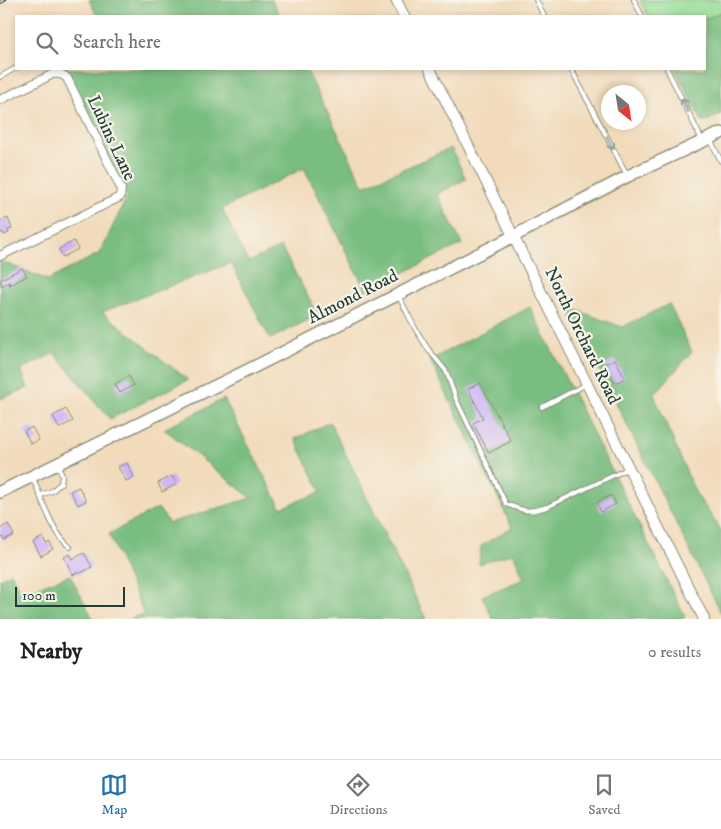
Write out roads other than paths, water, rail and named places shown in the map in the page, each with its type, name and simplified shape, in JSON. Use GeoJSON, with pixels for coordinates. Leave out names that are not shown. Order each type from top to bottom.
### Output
{"type":"FeatureCollection","features":[{"type":"Feature","properties":{"kind":"main road","name":"Almond Road"},"geometry":{"type":"LineString","coordinates":[[0,492],[514,236],[628,176],[721,133]]}},
{"type":"Feature","properties":{"kind":"street"},"geometry":{"type":"LineString","coordinates":[[396,0],[404,15]]}},
{"type":"Feature","properties":{"kind":"street","name":"North Orchard Road"},"geometry":{"type":"LineString","coordinates":[[431,70],[704,619]]}},
{"type":"Feature","properties":{"kind":"street"},"geometry":{"type":"LineString","coordinates":[[0,100],[58,71]]}},
{"type":"Feature","properties":{"kind":"street","name":"Lubins Lane"},"geometry":{"type":"LineString","coordinates":[[0,256],[120,197],[121,189],[67,78],[58,71]]}},
{"type":"Feature","properties":{"kind":"lane"},"geometry":{"type":"LineString","coordinates":[[536,0],[544,15]]}},
{"type":"Feature","properties":{"kind":"lane"},"geometry":{"type":"LineString","coordinates":[[634,0],[642,15]]}},
{"type":"Feature","properties":{"kind":"lane"},"geometry":{"type":"LineString","coordinates":[[0,77],[15,69]]}},
{"type":"Feature","properties":{"kind":"lane"},"geometry":{"type":"LineString","coordinates":[[572,70],[628,176]]}},
{"type":"Feature","properties":{"kind":"lane"},"geometry":{"type":"LineString","coordinates":[[669,70],[706,140],[721,161]]}},
{"type":"Feature","properties":{"kind":"lane"},"geometry":{"type":"LineString","coordinates":[[398,294],[416,330],[428,349],[446,371],[456,399],[506,504],[523,511],[535,511],[629,468]]}},
{"type":"Feature","properties":{"kind":"lane"},"geometry":{"type":"LineString","coordinates":[[542,407],[587,384]]}},
{"type":"Feature","properties":{"kind":"lane"},"geometry":{"type":"LineString","coordinates":[[41,495],[61,483],[62,476],[58,463]]}},
{"type":"Feature","properties":{"kind":"lane"},"geometry":{"type":"LineString","coordinates":[[32,476],[51,520],[63,541],[70,547]]}},
{"type":"Feature","properties":{"kind":"railway"},"geometry":{"type":"LineString","coordinates":[[0,2],[4,0]]}}]}
